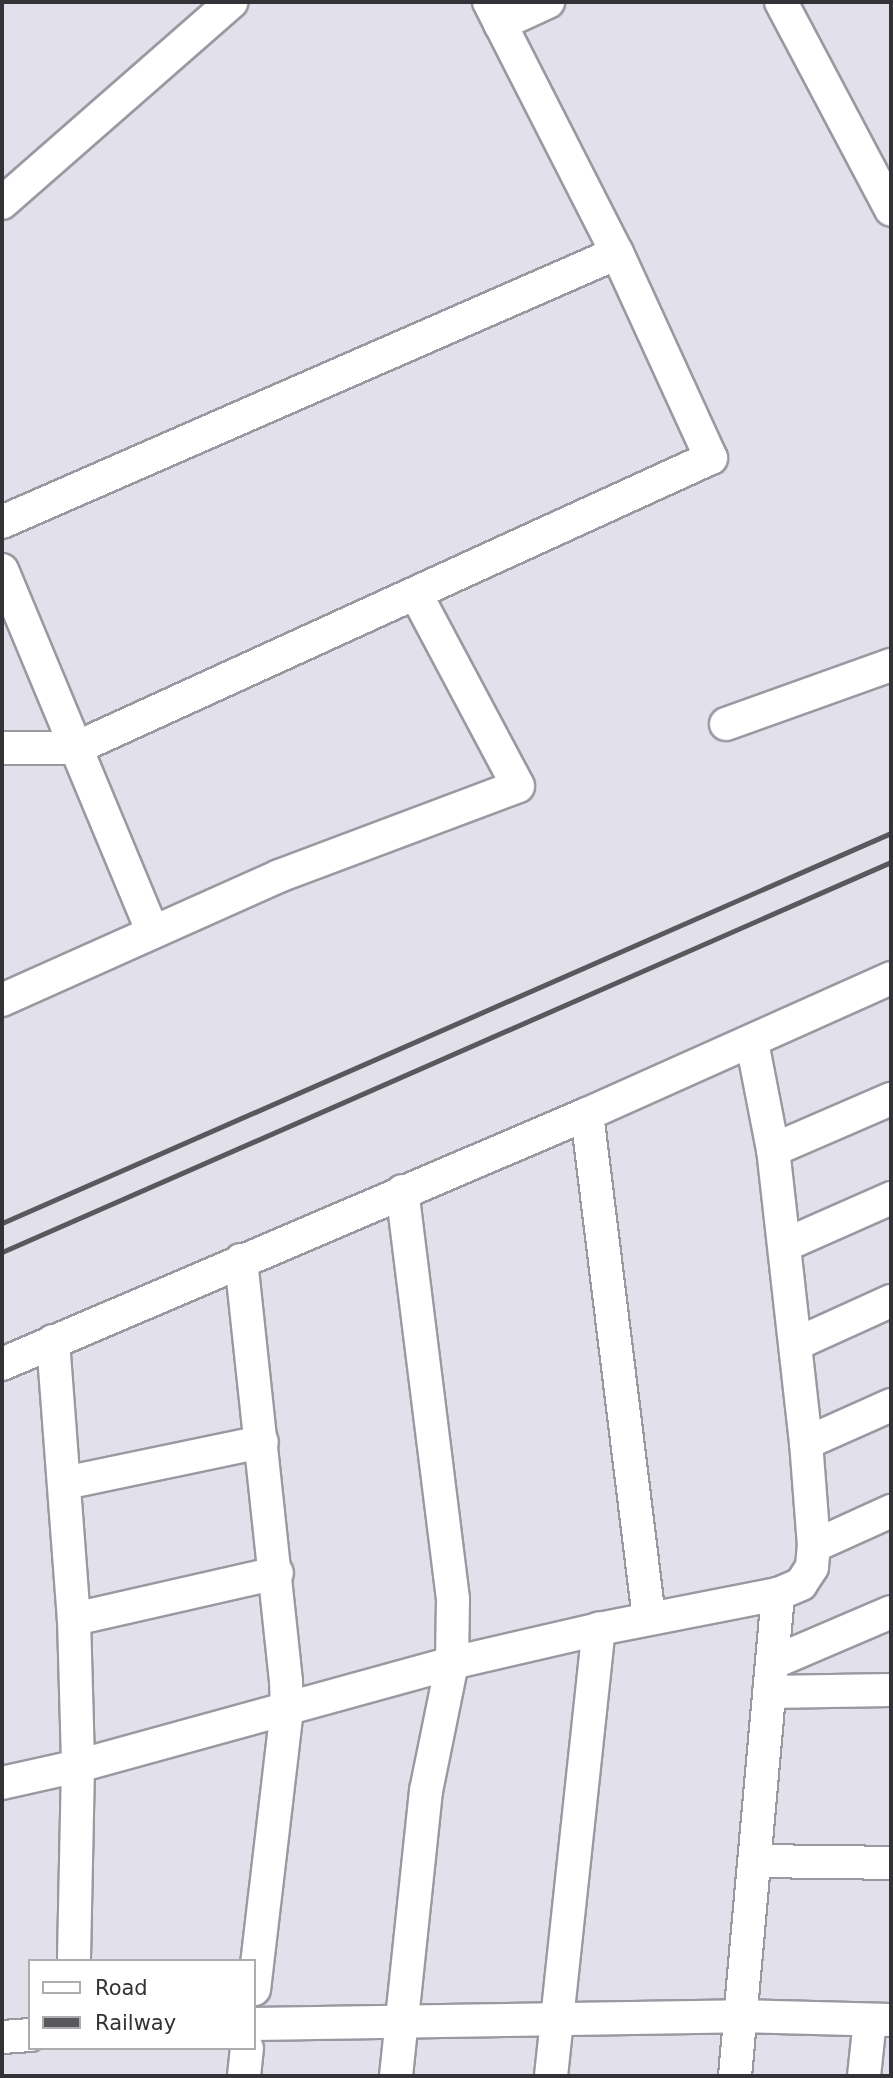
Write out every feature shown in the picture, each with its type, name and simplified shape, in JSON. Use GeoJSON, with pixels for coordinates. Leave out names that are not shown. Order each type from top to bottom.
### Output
{"type":"FeatureCollection","features":[{"type":"Feature","properties":{"kind":"street"},"geometry":{"type":"LineString","coordinates":[[2,203],[232,2]]}},
{"type":"Feature","properties":{"kind":"street"},"geometry":{"type":"LineString","coordinates":[[2,748],[76,748],[711,458],[617,253],[495,13],[548,2]]}},
{"type":"Feature","properties":{"kind":"street"},"geometry":{"type":"LineString","coordinates":[[781,2],[891,210]]}},
{"type":"Feature","properties":{"kind":"street"},"geometry":{"type":"LineString","coordinates":[[2,522],[617,253]]}},
{"type":"Feature","properties":{"kind":"street"},"geometry":{"type":"LineString","coordinates":[[2,570],[153,932]]}},
{"type":"Feature","properties":{"kind":"street"},"geometry":{"type":"LineString","coordinates":[[2,1000],[279,876],[518,786],[416,594]]}},
{"type":"Feature","properties":{"kind":"street"},"geometry":{"type":"LineString","coordinates":[[726,724],[891,665]]}},
{"type":"Feature","properties":{"kind":"street"},"geometry":{"type":"LineString","coordinates":[[2,1364],[587,1114],[891,978]]}},
{"type":"Feature","properties":{"kind":"street"},"geometry":{"type":"LineString","coordinates":[[2,1783],[78,1766],[452,1663],[649,1618],[778,1594],[801,1584],[812,1567],[814,1546],[806,1443],[773,1150],[752,1041]]}},
{"type":"Feature","properties":{"kind":"street"},"geometry":{"type":"LineString","coordinates":[[773,1150],[891,1099]]}},
{"type":"Feature","properties":{"kind":"street"},"geometry":{"type":"LineString","coordinates":[[587,1114],[649,1618]]}},
{"type":"Feature","properties":{"kind":"street"},"geometry":{"type":"LineString","coordinates":[[396,2076],[426,1791],[452,1663],[453,1599],[402,1191]]}},
{"type":"Feature","properties":{"kind":"street"},"geometry":{"type":"LineString","coordinates":[[785,1245],[891,1198]]}},
{"type":"Feature","properties":{"kind":"street"},"geometry":{"type":"LineString","coordinates":[[241,1260],[277,1573],[287,1709],[256,1972]]}},
{"type":"Feature","properties":{"kind":"street"},"geometry":{"type":"LineString","coordinates":[[796,1344],[891,1301]]}},
{"type":"Feature","properties":{"kind":"street"},"geometry":{"type":"LineString","coordinates":[[52,1341],[74,1619],[78,1766],[74,1959]]}},
{"type":"Feature","properties":{"kind":"street"},"geometry":{"type":"LineString","coordinates":[[806,1443],[891,1405]]}},
{"type":"Feature","properties":{"kind":"street"},"geometry":{"type":"LineString","coordinates":[[65,1483],[262,1442]]}},
{"type":"Feature","properties":{"kind":"street"},"geometry":{"type":"LineString","coordinates":[[814,1546],[891,1511]]}},
{"type":"Feature","properties":{"kind":"street"},"geometry":{"type":"LineString","coordinates":[[74,1619],[277,1573]]}},
{"type":"Feature","properties":{"kind":"street"},"geometry":{"type":"LineString","coordinates":[[735,2076],[778,1594]]}},
{"type":"Feature","properties":{"kind":"street"},"geometry":{"type":"LineString","coordinates":[[771,1677],[891,1612]]}},
{"type":"Feature","properties":{"kind":"street"},"geometry":{"type":"LineString","coordinates":[[551,2076],[599,1629]]}},
{"type":"Feature","properties":{"kind":"street"},"geometry":{"type":"LineString","coordinates":[[771,1677],[891,1690]]}},
{"type":"Feature","properties":{"kind":"street"},"geometry":{"type":"LineString","coordinates":[[756,1861],[891,1863]]}},
{"type":"Feature","properties":{"kind":"street"},"geometry":{"type":"LineString","coordinates":[[256,2024],[742,2015],[880,2020],[864,2076]]}},
{"type":"Feature","properties":{"kind":"street"},"geometry":{"type":"LineString","coordinates":[[2,2037],[28,2035]]}},
{"type":"Feature","properties":{"kind":"street"},"geometry":{"type":"LineString","coordinates":[[244,2076],[247,2050]]}},
{"type":"Feature","properties":{"kind":"railway"},"geometry":{"type":"LineString","coordinates":[[2,1223],[891,833]]}},
{"type":"Feature","properties":{"kind":"railway"},"geometry":{"type":"LineString","coordinates":[[2,1252],[891,862]]}}]}
